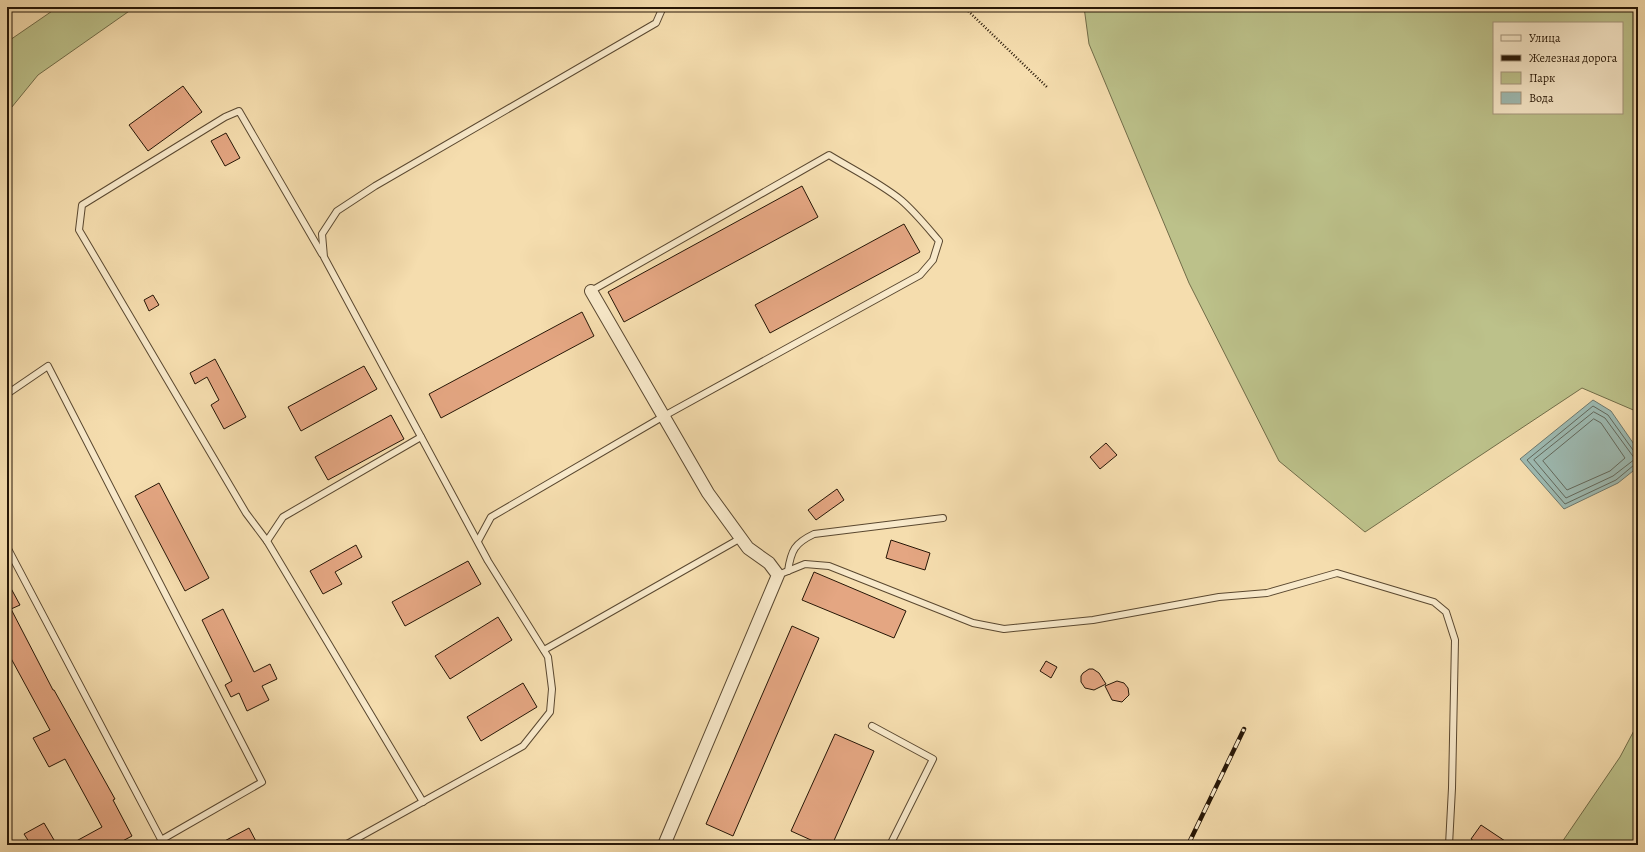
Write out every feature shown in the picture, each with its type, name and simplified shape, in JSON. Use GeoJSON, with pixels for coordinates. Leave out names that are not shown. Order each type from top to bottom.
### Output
{"type":"FeatureCollection","features":[{"type":"Feature","properties":{"kind":"street"},"geometry":{"type":"LineString","coordinates":[[591,291],[708,493],[748,548],[783,573],[664,845]]}},
{"type":"Feature","properties":{"kind":"lane"},"geometry":{"type":"LineString","coordinates":[[324,257],[322,234],[337,211],[374,186],[656,23],[663,7]]}},
{"type":"Feature","properties":{"kind":"lane"},"geometry":{"type":"LineString","coordinates":[[345,845],[423,802],[523,746],[550,712],[552,689],[548,657],[478,542],[324,257],[239,111],[225,117],[82,205],[79,230],[246,513],[267,541],[423,802]]}},
{"type":"Feature","properties":{"kind":"lane"},"geometry":{"type":"LineString","coordinates":[[478,542],[491,517],[664,416],[920,275],[933,260],[939,241],[900,200],[861,173],[829,155],[591,291]]}},
{"type":"Feature","properties":{"kind":"lane"},"geometry":{"type":"LineString","coordinates":[[7,394],[48,366],[262,782],[162,843],[7,546]]}},
{"type":"Feature","properties":{"kind":"lane"},"geometry":{"type":"LineString","coordinates":[[267,541],[283,517],[421,437]]}},
{"type":"Feature","properties":{"kind":"lane"},"geometry":{"type":"LineString","coordinates":[[783,573],[800,541],[814,534],[943,518]]}},
{"type":"Feature","properties":{"kind":"lane"},"geometry":{"type":"LineString","coordinates":[[544,650],[741,538]]}},
{"type":"Feature","properties":{"kind":"lane"},"geometry":{"type":"LineString","coordinates":[[783,573],[805,564],[829,566],[973,623],[1004,630],[1093,620],[1219,597],[1267,593],[1337,573],[1434,602],[1446,612],[1455,640],[1452,788],[1449,845]]}},
{"type":"Feature","properties":{"kind":"lane"},"geometry":{"type":"LineString","coordinates":[[872,726],[933,760],[890,845]]}},
{"type":"Feature","properties":{"kind":"path"},"geometry":{"type":"LineString","coordinates":[[964,7],[1048,88]]}},
{"type":"Feature","properties":{"kind":"green space"},"geometry":{"type":"Polygon","coordinates":[[[58,7],[135,7],[38,75],[7,113],[7,42],[58,7]]]}},
{"type":"Feature","properties":{"kind":"green space"},"geometry":{"type":"Polygon","coordinates":[[[1084,7],[1638,7],[1638,412],[1582,388],[1365,532],[1279,461],[1189,283],[1089,44],[1084,7]]]}},
{"type":"Feature","properties":{"kind":"green space"},"geometry":{"type":"Polygon","coordinates":[[[1638,723],[1638,845],[1560,845],[1620,757],[1638,723]]]}},
{"type":"Feature","properties":{"kind":"water"},"geometry":{"type":"Polygon","coordinates":[[[1593,400],[1611,411],[1638,450],[1638,467],[1618,483],[1564,509],[1520,459],[1593,400]]]}},
{"type":"Feature","properties":{"kind":"building"},"geometry":{"type":"Polygon","coordinates":[[[183,86],[202,112],[148,151],[129,125],[183,86]]]}},
{"type":"Feature","properties":{"kind":"building"},"geometry":{"type":"Polygon","coordinates":[[[226,133],[240,158],[225,166],[211,141],[226,133]]]}},
{"type":"Feature","properties":{"kind":"building"},"geometry":{"type":"Polygon","coordinates":[[[802,186],[818,217],[624,322],[608,292],[802,186]]]}},
{"type":"Feature","properties":{"kind":"building"},"geometry":{"type":"Polygon","coordinates":[[[904,224],[920,252],[770,333],[755,305],[904,224]]]}},
{"type":"Feature","properties":{"kind":"building"},"geometry":{"type":"Polygon","coordinates":[[[153,295],[159,305],[149,311],[144,300],[153,295]]]}},
{"type":"Feature","properties":{"kind":"building"},"geometry":{"type":"Polygon","coordinates":[[[582,312],[594,336],[441,418],[429,394],[582,312]]]}},
{"type":"Feature","properties":{"kind":"building"},"geometry":{"type":"Polygon","coordinates":[[[215,359],[246,417],[224,429],[211,405],[219,400],[207,377],[195,384],[190,373],[215,359]]]}},
{"type":"Feature","properties":{"kind":"building"},"geometry":{"type":"Polygon","coordinates":[[[364,366],[377,389],[301,431],[288,407],[364,366]]]}},
{"type":"Feature","properties":{"kind":"building"},"geometry":{"type":"Polygon","coordinates":[[[391,415],[404,439],[328,480],[315,457],[391,415]]]}},
{"type":"Feature","properties":{"kind":"building"},"geometry":{"type":"Polygon","coordinates":[[[1106,443],[1117,455],[1100,469],[1090,457],[1106,443]]]}},
{"type":"Feature","properties":{"kind":"building"},"geometry":{"type":"Polygon","coordinates":[[[159,483],[209,578],[185,591],[135,496],[159,483]]]}},
{"type":"Feature","properties":{"kind":"building"},"geometry":{"type":"Polygon","coordinates":[[[837,489],[844,500],[816,520],[808,510],[837,489]]]}},
{"type":"Feature","properties":{"kind":"building"},"geometry":{"type":"Polygon","coordinates":[[[891,540],[930,553],[925,570],[886,558],[891,540]]]}},
{"type":"Feature","properties":{"kind":"building"},"geometry":{"type":"Polygon","coordinates":[[[356,545],[362,557],[335,572],[342,584],[323,594],[310,571],[356,545]]]}},
{"type":"Feature","properties":{"kind":"building"},"geometry":{"type":"Polygon","coordinates":[[[468,561],[481,584],[405,626],[392,602],[468,561]]]}},
{"type":"Feature","properties":{"kind":"building"},"geometry":{"type":"Polygon","coordinates":[[[814,572],[906,611],[894,638],[802,600],[814,572]]]}},
{"type":"Feature","properties":{"kind":"building"},"geometry":{"type":"Polygon","coordinates":[[[7,581],[20,605],[11,609],[53,690],[115,799],[113,800],[132,836],[115,845],[69,845],[102,827],[65,759],[49,767],[33,738],[50,730],[7,651],[7,581]]]}},
{"type":"Feature","properties":{"kind":"building"},"geometry":{"type":"Polygon","coordinates":[[[223,609],[254,672],[270,664],[277,679],[262,686],[269,700],[247,711],[239,693],[231,697],[225,685],[232,681],[202,620],[223,609]]]}},
{"type":"Feature","properties":{"kind":"building"},"geometry":{"type":"Polygon","coordinates":[[[498,617],[512,640],[450,679],[435,656],[498,617]]]}},
{"type":"Feature","properties":{"kind":"building"},"geometry":{"type":"Polygon","coordinates":[[[792,626],[819,638],[733,836],[706,824],[792,626]]]}},
{"type":"Feature","properties":{"kind":"building"},"geometry":{"type":"Polygon","coordinates":[[[1046,661],[1057,667],[1051,678],[1040,671],[1046,661]]]}},
{"type":"Feature","properties":{"kind":"building"},"geometry":{"type":"Polygon","coordinates":[[[1089,669],[1093,669],[1099,673],[1106,684],[1094,690],[1085,688],[1081,682],[1081,676],[1089,669]]]}},
{"type":"Feature","properties":{"kind":"building"},"geometry":{"type":"Polygon","coordinates":[[[1117,681],[1124,683],[1128,688],[1129,695],[1122,702],[1112,700],[1105,686],[1117,681]]]}},
{"type":"Feature","properties":{"kind":"building"},"geometry":{"type":"Polygon","coordinates":[[[523,683],[537,707],[481,741],[467,717],[523,683]]]}},
{"type":"Feature","properties":{"kind":"building"},"geometry":{"type":"Polygon","coordinates":[[[835,734],[874,751],[832,845],[822,845],[791,831],[835,734]]]}},
{"type":"Feature","properties":{"kind":"building"},"geometry":{"type":"Polygon","coordinates":[[[44,823],[57,845],[31,845],[24,834],[44,823]]]}},
{"type":"Feature","properties":{"kind":"building"},"geometry":{"type":"Polygon","coordinates":[[[1481,825],[1511,845],[1480,845],[1471,839],[1481,825]]]}},
{"type":"Feature","properties":{"kind":"building"},"geometry":{"type":"Polygon","coordinates":[[[249,828],[258,845],[217,845],[249,828]]]}},
{"type":"Feature","properties":{"kind":"railway"},"geometry":{"type":"LineString","coordinates":[[1188,845],[1244,729]]}}]}
